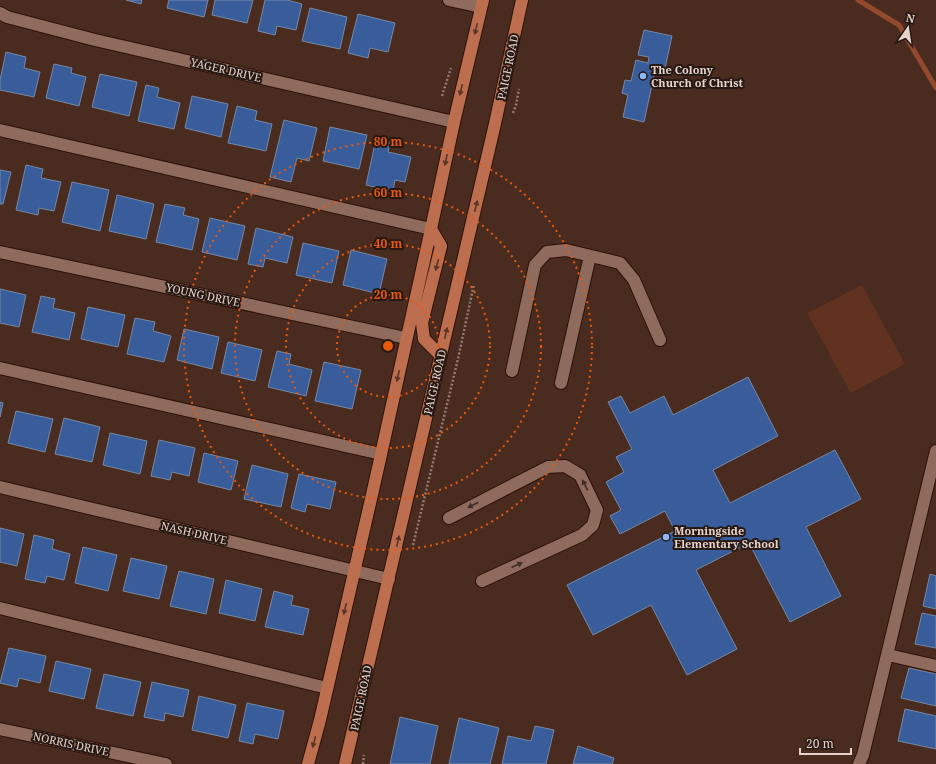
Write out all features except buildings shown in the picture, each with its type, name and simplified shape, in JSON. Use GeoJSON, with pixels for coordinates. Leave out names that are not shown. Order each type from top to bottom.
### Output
{"type":"FeatureCollection","features":[{"type":"Feature","properties":{"kind":"main road","name":"PAIGE ROAD"},"geometry":{"type":"LineString","coordinates":[[345,764],[522,3]]}},
{"type":"Feature","properties":{"kind":"main road"},"geometry":{"type":"LineString","coordinates":[[308,764],[381,454],[454,122],[482,4]]}},
{"type":"Feature","properties":{"kind":"main road"},"geometry":{"type":"LineString","coordinates":[[431,230],[441,246],[422,323],[424,339],[441,356]]}},
{"type":"Feature","properties":{"kind":"street"},"geometry":{"type":"LineString","coordinates":[[449,0],[482,4]]}},
{"type":"Feature","properties":{"kind":"street","name":"YAGER DRIVE"},"geometry":{"type":"LineString","coordinates":[[0,13],[95,40],[454,122]]}},
{"type":"Feature","properties":{"kind":"street"},"geometry":{"type":"LineString","coordinates":[[0,130],[431,230]]}},
{"type":"Feature","properties":{"kind":"street"},"geometry":{"type":"LineString","coordinates":[[512,371],[536,266],[547,252],[566,250],[620,263],[634,280],[660,340]]}},
{"type":"Feature","properties":{"kind":"street","name":"YOUNG DRIVE"},"geometry":{"type":"LineString","coordinates":[[0,252],[406,338]]}},
{"type":"Feature","properties":{"kind":"street"},"geometry":{"type":"LineString","coordinates":[[561,384],[590,256]]}},
{"type":"Feature","properties":{"kind":"street"},"geometry":{"type":"LineString","coordinates":[[0,368],[381,454]]}},
{"type":"Feature","properties":{"kind":"street"},"geometry":{"type":"LineString","coordinates":[[859,764],[863,755],[888,655],[936,451]]}},
{"type":"Feature","properties":{"kind":"street"},"geometry":{"type":"LineString","coordinates":[[449,518],[548,467],[565,466],[580,475],[598,510],[593,525],[582,536],[482,581]]}},
{"type":"Feature","properties":{"kind":"street","name":"NASH DRIVE"},"geometry":{"type":"LineString","coordinates":[[0,487],[388,579]]}},
{"type":"Feature","properties":{"kind":"street"},"geometry":{"type":"LineString","coordinates":[[0,608],[327,688]]}},
{"type":"Feature","properties":{"kind":"street"},"geometry":{"type":"LineString","coordinates":[[888,655],[936,666]]}},
{"type":"Feature","properties":{"kind":"street","name":"NORRIS DRIVE"},"geometry":{"type":"LineString","coordinates":[[0,729],[166,764]]}},
{"type":"Feature","properties":{"kind":"path"},"geometry":{"type":"LineString","coordinates":[[442,96],[451,67]]}},
{"type":"Feature","properties":{"kind":"shaded area"},"geometry":{"type":"Polygon","coordinates":[[[862,285],[905,364],[851,393],[807,313],[862,285]]]}},
{"type":"Feature","properties":{"kind":"waterway"},"geometry":{"type":"LineString","coordinates":[[858,0],[899,25],[936,88]]}},
{"type":"Feature","properties":{"kind":"place","name":"The Colony Church of Christ"},"geometry":{"type":"Point","coordinates":[643,76]}},
{"type":"Feature","properties":{"kind":"place","name":"Morningside Elementary School"},"geometry":{"type":"Point","coordinates":[666,537]}}]}
